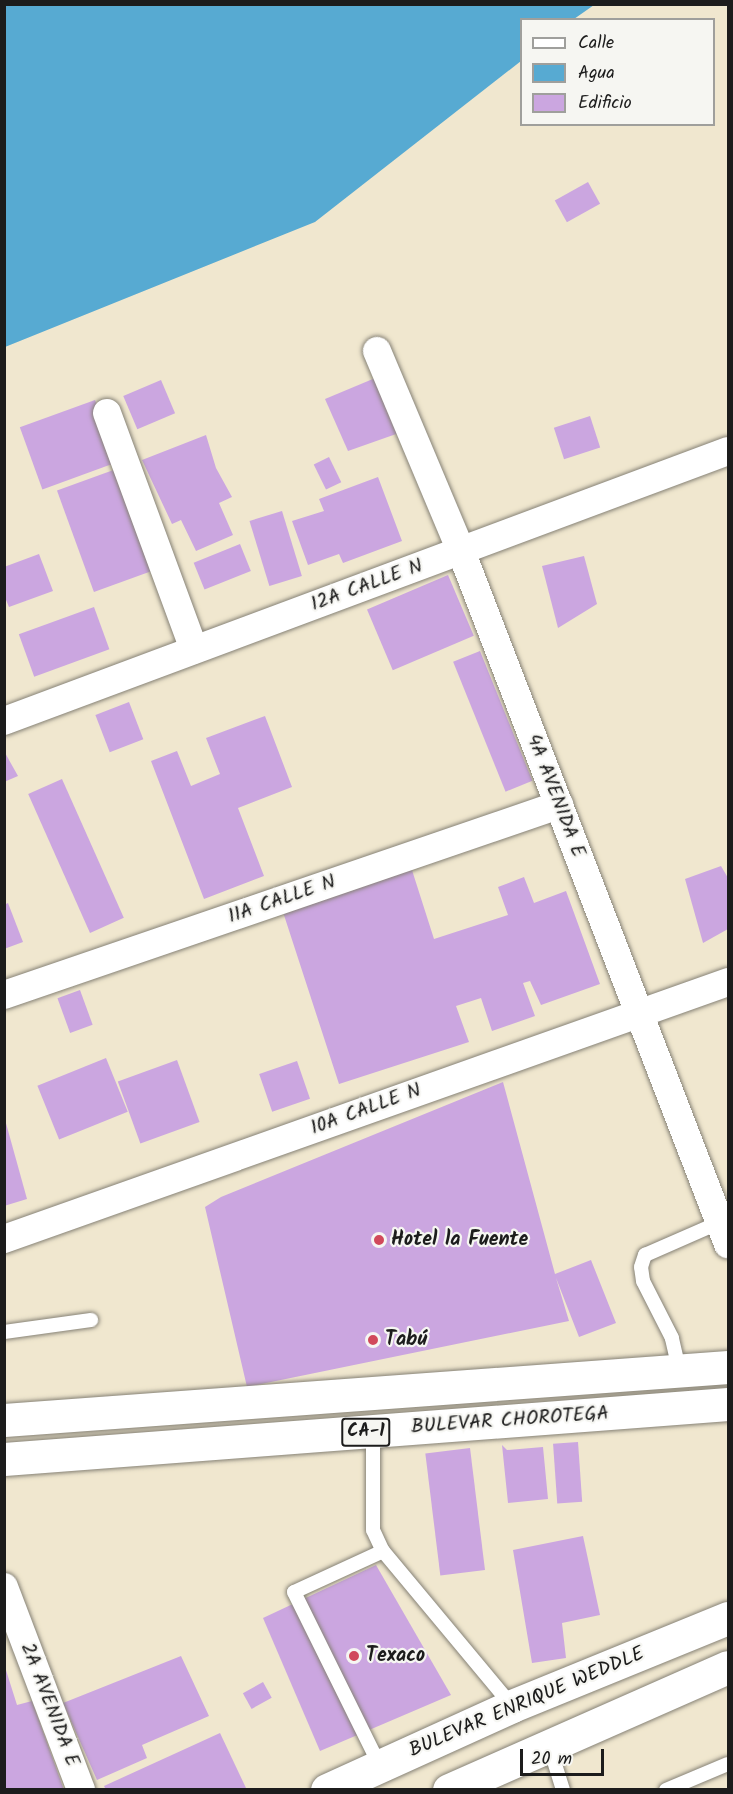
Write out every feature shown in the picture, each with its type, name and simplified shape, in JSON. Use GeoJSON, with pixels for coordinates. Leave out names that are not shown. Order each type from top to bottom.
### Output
{"type":"FeatureCollection","features":[{"type":"Feature","properties":{"kind":"main road","name":"BULEVAR CHOROTEGA"},"geometry":{"type":"LineString","coordinates":[[4,1420],[729,1366]]}},
{"type":"Feature","properties":{"kind":"main road","name":"BULEVAR CHOROTEGA"},"geometry":{"type":"LineString","coordinates":[[4,1459],[729,1404]]}},
{"type":"Feature","properties":{"kind":"main road","name":"BULEVAR ENRIQUE WEDDLE"},"geometry":{"type":"LineString","coordinates":[[327,1790],[512,1707],[729,1618]]}},
{"type":"Feature","properties":{"kind":"main road"},"geometry":{"type":"LineString","coordinates":[[449,1790],[548,1743],[726,1675]]}},
{"type":"Feature","properties":{"kind":"street","name":"4A AVENIDA E"},"geometry":{"type":"LineString","coordinates":[[377,351],[461,551],[724,1233]]}},
{"type":"Feature","properties":{"kind":"street"},"geometry":{"type":"LineString","coordinates":[[107,414],[194,651]]}},
{"type":"Feature","properties":{"kind":"street","name":"12A CALLE N"},"geometry":{"type":"LineString","coordinates":[[4,721],[729,451]]}},
{"type":"Feature","properties":{"kind":"street","name":"11A CALLE N"},"geometry":{"type":"LineString","coordinates":[[4,995],[559,805]]}},
{"type":"Feature","properties":{"kind":"street","name":"10A CALLE N"},"geometry":{"type":"LineString","coordinates":[[4,1239],[729,982]]}},
{"type":"Feature","properties":{"kind":"street","name":"2A AVENIDA E"},"geometry":{"type":"LineString","coordinates":[[4,1587],[81,1790]]}},
{"type":"Feature","properties":{"kind":"lane"},"geometry":{"type":"LineString","coordinates":[[679,1370],[672,1338],[644,1281],[641,1267],[645,1255],[724,1233]]}},
{"type":"Feature","properties":{"kind":"lane"},"geometry":{"type":"LineString","coordinates":[[4,1332],[91,1320]]}},
{"type":"Feature","properties":{"kind":"lane"},"geometry":{"type":"LineString","coordinates":[[373,1431],[373,1530],[382,1551],[512,1707]]}},
{"type":"Feature","properties":{"kind":"lane"},"geometry":{"type":"LineString","coordinates":[[380,1766],[294,1592],[382,1551]]}},
{"type":"Feature","properties":{"kind":"lane"},"geometry":{"type":"LineString","coordinates":[[548,1743],[563,1790]]}},
{"type":"Feature","properties":{"kind":"lane"},"geometry":{"type":"LineString","coordinates":[[666,1790],[729,1764]]}},
{"type":"Feature","properties":{"kind":"water"},"geometry":{"type":"Polygon","coordinates":[[[5,4],[594,4],[575,18],[520,18],[520,62],[315,222],[5,347],[5,4]]]}},
{"type":"Feature","properties":{"kind":"building"},"geometry":{"type":"Polygon","coordinates":[[[588,182],[600,204],[567,222],[555,200],[588,182]]]}},
{"type":"Feature","properties":{"kind":"building"},"geometry":{"type":"Polygon","coordinates":[[[380,376],[399,433],[348,451],[325,399],[380,376]]]}},
{"type":"Feature","properties":{"kind":"building"},"geometry":{"type":"Polygon","coordinates":[[[161,380],[175,413],[137,429],[123,396],[161,380]]]}},
{"type":"Feature","properties":{"kind":"building"},"geometry":{"type":"Polygon","coordinates":[[[95,400],[118,462],[42,489],[20,427],[95,400]]]}},
{"type":"Feature","properties":{"kind":"building"},"geometry":{"type":"Polygon","coordinates":[[[590,416],[600,447],[564,459],[554,428],[590,416]]]}},
{"type":"Feature","properties":{"kind":"building"},"geometry":{"type":"Polygon","coordinates":[[[206,435],[216,468],[232,497],[219,503],[233,535],[196,551],[181,520],[172,524],[142,460],[206,435]]]}},
{"type":"Feature","properties":{"kind":"building"},"geometry":{"type":"Polygon","coordinates":[[[329,457],[341,482],[326,490],[314,464],[329,457]]]}},
{"type":"Feature","properties":{"kind":"building"},"geometry":{"type":"Polygon","coordinates":[[[119,468],[156,569],[94,592],[57,491],[119,468]]]}},
{"type":"Feature","properties":{"kind":"building"},"geometry":{"type":"Polygon","coordinates":[[[378,477],[402,541],[343,563],[339,554],[308,565],[292,521],[324,511],[319,499],[378,477]]]}},
{"type":"Feature","properties":{"kind":"building"},"geometry":{"type":"Polygon","coordinates":[[[282,511],[302,576],[269,586],[249,521],[282,511]]]}},
{"type":"Feature","properties":{"kind":"building"},"geometry":{"type":"Polygon","coordinates":[[[240,544],[251,571],[205,590],[194,563],[240,544]]]}},
{"type":"Feature","properties":{"kind":"building"},"geometry":{"type":"Polygon","coordinates":[[[39,554],[53,591],[9,607],[4,595],[4,567],[39,554]]]}},
{"type":"Feature","properties":{"kind":"building"},"geometry":{"type":"Polygon","coordinates":[[[584,556],[597,604],[558,628],[542,566],[584,556]]]}},
{"type":"Feature","properties":{"kind":"building"},"geometry":{"type":"Polygon","coordinates":[[[448,575],[474,636],[393,670],[367,609],[448,575]]]}},
{"type":"Feature","properties":{"kind":"building"},"geometry":{"type":"Polygon","coordinates":[[[94,607],[109,649],[34,677],[19,634],[94,607]]]}},
{"type":"Feature","properties":{"kind":"building"},"geometry":{"type":"Polygon","coordinates":[[[480,651],[532,781],[506,792],[453,662],[480,651]]]}},
{"type":"Feature","properties":{"kind":"building"},"geometry":{"type":"Polygon","coordinates":[[[129,702],[143,739],[110,752],[95,715],[129,702]]]}},
{"type":"Feature","properties":{"kind":"building"},"geometry":{"type":"Polygon","coordinates":[[[265,716],[292,787],[238,808],[264,876],[204,899],[151,761],[177,751],[191,786],[220,774],[206,738],[265,716]]]}},
{"type":"Feature","properties":{"kind":"building"},"geometry":{"type":"Polygon","coordinates":[[[4,751],[18,776],[4,782],[4,751]]]}},
{"type":"Feature","properties":{"kind":"building"},"geometry":{"type":"Polygon","coordinates":[[[62,779],[124,918],[90,933],[28,794],[62,779]]]}},
{"type":"Feature","properties":{"kind":"building"},"geometry":{"type":"Polygon","coordinates":[[[721,866],[728,878],[728,929],[703,943],[685,879],[721,866]]]}},
{"type":"Feature","properties":{"kind":"building"},"geometry":{"type":"Polygon","coordinates":[[[411,867],[434,939],[508,915],[498,887],[524,877],[534,903],[566,891],[600,984],[541,1005],[530,981],[523,983],[535,1016],[492,1031],[481,998],[456,1006],[469,1042],[339,1084],[282,909],[411,867]]]}},
{"type":"Feature","properties":{"kind":"building"},"geometry":{"type":"Polygon","coordinates":[[[8,903],[23,942],[4,949],[4,905],[8,903]]]}},
{"type":"Feature","properties":{"kind":"building"},"geometry":{"type":"Polygon","coordinates":[[[80,990],[93,1025],[70,1033],[57,998],[80,990]]]}},
{"type":"Feature","properties":{"kind":"building"},"geometry":{"type":"Polygon","coordinates":[[[106,1058],[128,1112],[59,1139],[37,1086],[106,1058]]]}},
{"type":"Feature","properties":{"kind":"building"},"geometry":{"type":"Polygon","coordinates":[[[177,1060],[200,1122],[140,1144],[118,1082],[177,1060]]]}},
{"type":"Feature","properties":{"kind":"building"},"geometry":{"type":"Polygon","coordinates":[[[297,1061],[310,1099],[272,1112],[259,1074],[297,1061]]]}},
{"type":"Feature","properties":{"kind":"building","name":"Hotel la Fuente"},"geometry":{"type":"Polygon","coordinates":[[[503,1082],[555,1274],[591,1260],[616,1323],[579,1337],[556,1278],[569,1321],[247,1387],[205,1207],[221,1197],[503,1082]]]}},
{"type":"Feature","properties":{"kind":"building"},"geometry":{"type":"Polygon","coordinates":[[[4,1116],[27,1199],[4,1206],[4,1116]]]}},
{"type":"Feature","properties":{"kind":"building"},"geometry":{"type":"Polygon","coordinates":[[[578,1442],[582,1502],[557,1504],[553,1444],[578,1442]]]}},
{"type":"Feature","properties":{"kind":"building"},"geometry":{"type":"Polygon","coordinates":[[[502,1445],[507,1450],[543,1447],[548,1499],[508,1503],[502,1445]]]}},
{"type":"Feature","properties":{"kind":"building"},"geometry":{"type":"Polygon","coordinates":[[[470,1448],[485,1570],[440,1576],[425,1453],[470,1448]]]}},
{"type":"Feature","properties":{"kind":"building"},"geometry":{"type":"Polygon","coordinates":[[[583,1536],[600,1615],[562,1623],[566,1658],[532,1663],[513,1550],[583,1536]]]}},
{"type":"Feature","properties":{"kind":"building","name":"Texaco"},"geometry":{"type":"Polygon","coordinates":[[[376,1565],[451,1695],[320,1751],[263,1618],[376,1565]]]}},
{"type":"Feature","properties":{"kind":"building"},"geometry":{"type":"Polygon","coordinates":[[[181,1656],[209,1716],[142,1745],[147,1758],[97,1780],[63,1703],[181,1656]]]}},
{"type":"Feature","properties":{"kind":"building"},"geometry":{"type":"Polygon","coordinates":[[[5,1667],[17,1705],[32,1701],[64,1790],[5,1790],[5,1667]]]}},
{"type":"Feature","properties":{"kind":"building"},"geometry":{"type":"Polygon","coordinates":[[[263,1682],[272,1698],[252,1709],[243,1693],[263,1682]]]}},
{"type":"Feature","properties":{"kind":"building"},"geometry":{"type":"Polygon","coordinates":[[[220,1733],[246,1788],[106,1790],[104,1786],[220,1733]]]}},
{"type":"Feature","properties":{"kind":"place","name":"Hotel la Fuente"},"geometry":{"type":"Point","coordinates":[379,1240]}},
{"type":"Feature","properties":{"kind":"place","name":"Tabú"},"geometry":{"type":"Point","coordinates":[373,1340]}},
{"type":"Feature","properties":{"kind":"place","name":"Texaco"},"geometry":{"type":"Point","coordinates":[354,1656]}}]}
